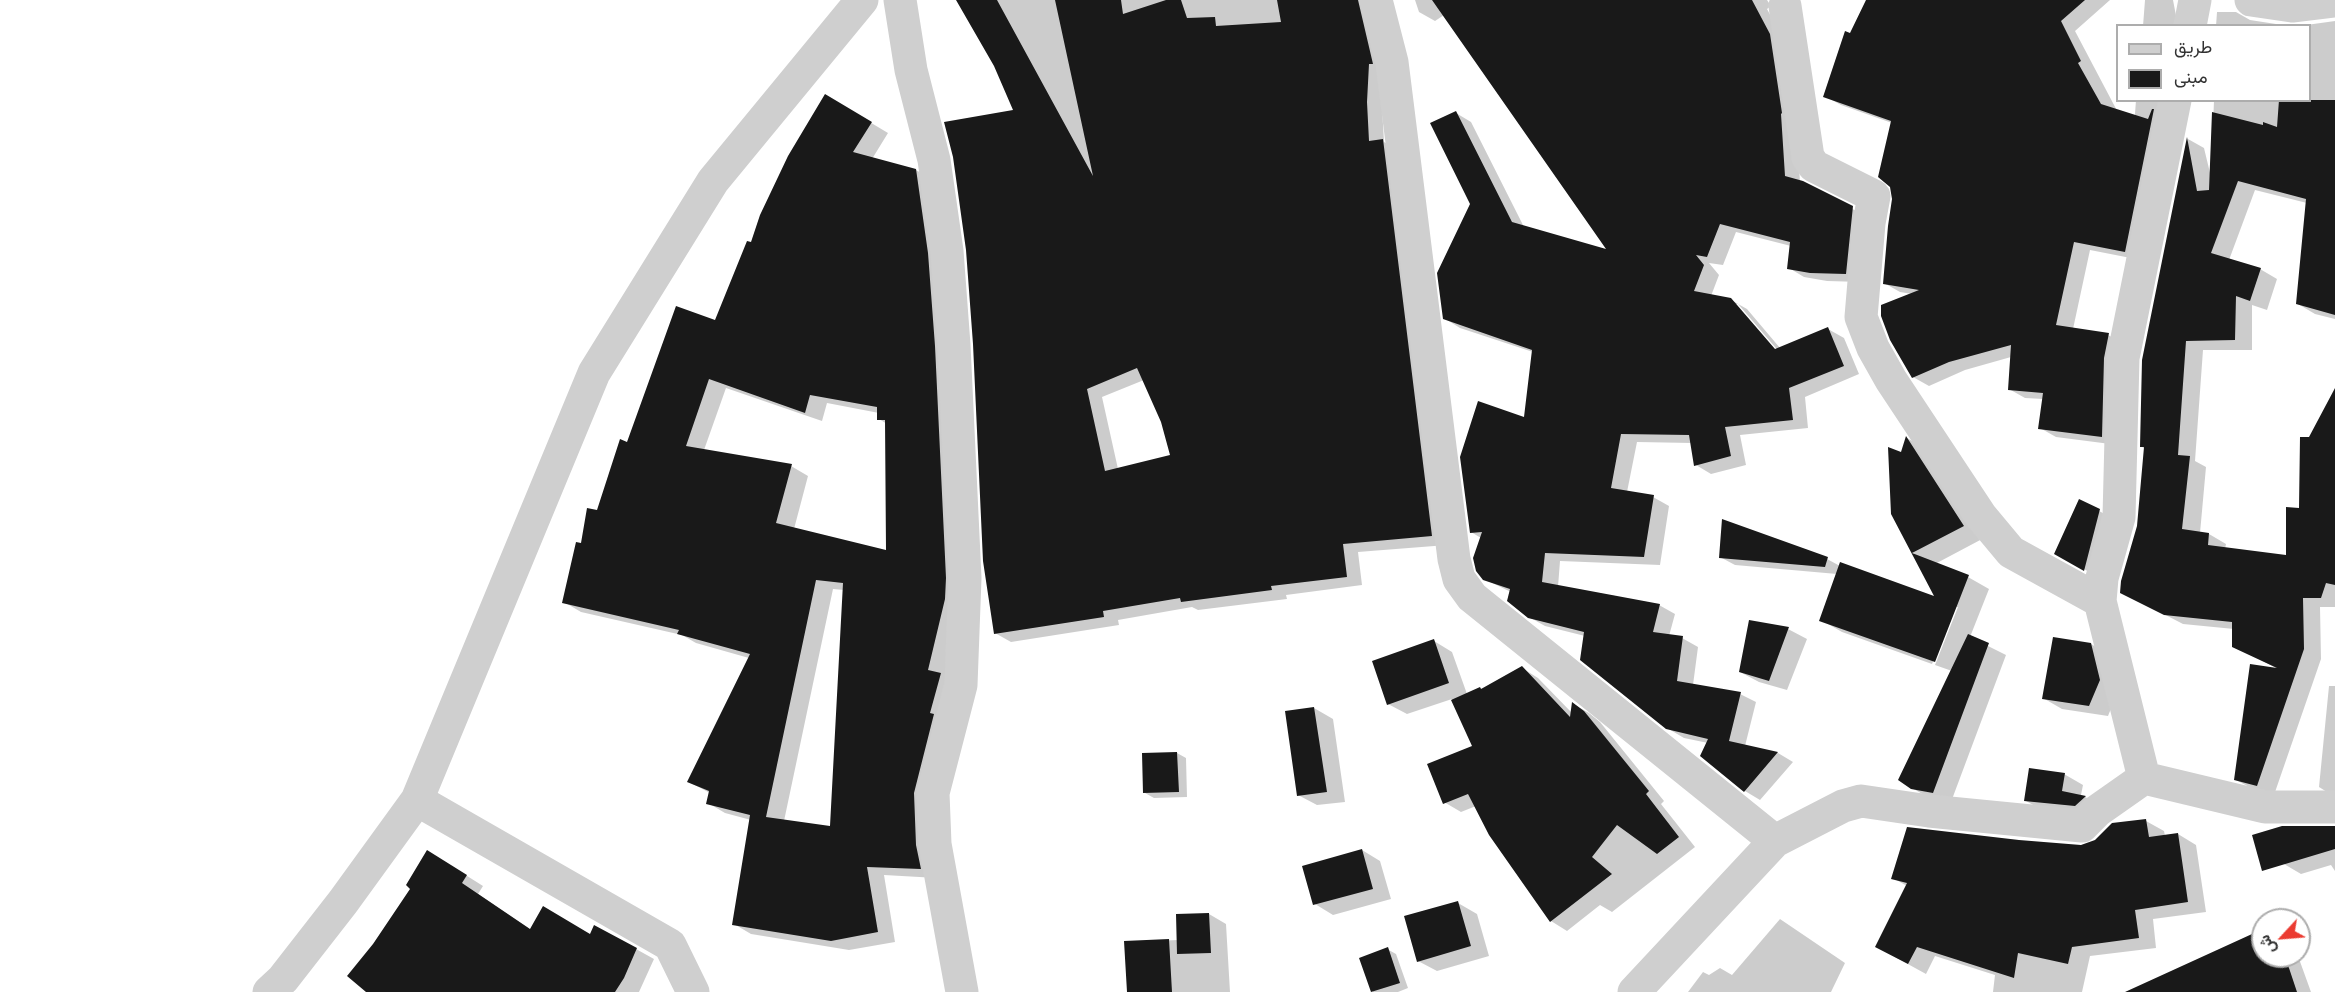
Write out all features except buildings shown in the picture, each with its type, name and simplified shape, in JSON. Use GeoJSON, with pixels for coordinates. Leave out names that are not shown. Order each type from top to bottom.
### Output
{"type":"FeatureCollection","features":[{"type":"Feature","properties":{"kind":"street"},"geometry":{"type":"LineString","coordinates":[[269,992],[283,979],[344,902],[417,800],[594,373],[713,181],[862,0]]}},
{"type":"Feature","properties":{"kind":"street"},"geometry":{"type":"LineString","coordinates":[[900,0],[911,70],[934,160],[947,251],[954,345],[965,578],[961,685],[933,793],[935,844],[962,992]]}},
{"type":"Feature","properties":{"kind":"street"},"geometry":{"type":"LineString","coordinates":[[1376,0],[1392,62],[1454,560],[1459,579],[1472,597],[1775,842]]}},
{"type":"Feature","properties":{"kind":"street"},"geometry":{"type":"LineString","coordinates":[[2190,24],[2195,0]]}},
{"type":"Feature","properties":{"kind":"street"},"geometry":{"type":"LineString","coordinates":[[2251,0],[2292,6],[2335,1]]}},
{"type":"Feature","properties":{"kind":"street"},"geometry":{"type":"LineString","coordinates":[[1786,2],[1808,157],[1814,166],[1874,196],[1869,223],[1861,317],[1873,348],[1891,380],[1981,516],[2011,552],[2100,602]]}},
{"type":"Feature","properties":{"kind":"street"},"geometry":{"type":"LineString","coordinates":[[2144,778],[2100,602],[2102,578],[2119,517],[2123,358],[2175,102]]}},
{"type":"Feature","properties":{"kind":"street"},"geometry":{"type":"LineString","coordinates":[[1634,992],[1775,842],[1828,812],[1861,801],[1929,811],[2082,826],[2097,811],[2144,778],[2265,807],[2335,807]]}},
{"type":"Feature","properties":{"kind":"street"},"geometry":{"type":"LineString","coordinates":[[417,800],[670,945],[693,992]]}}]}
